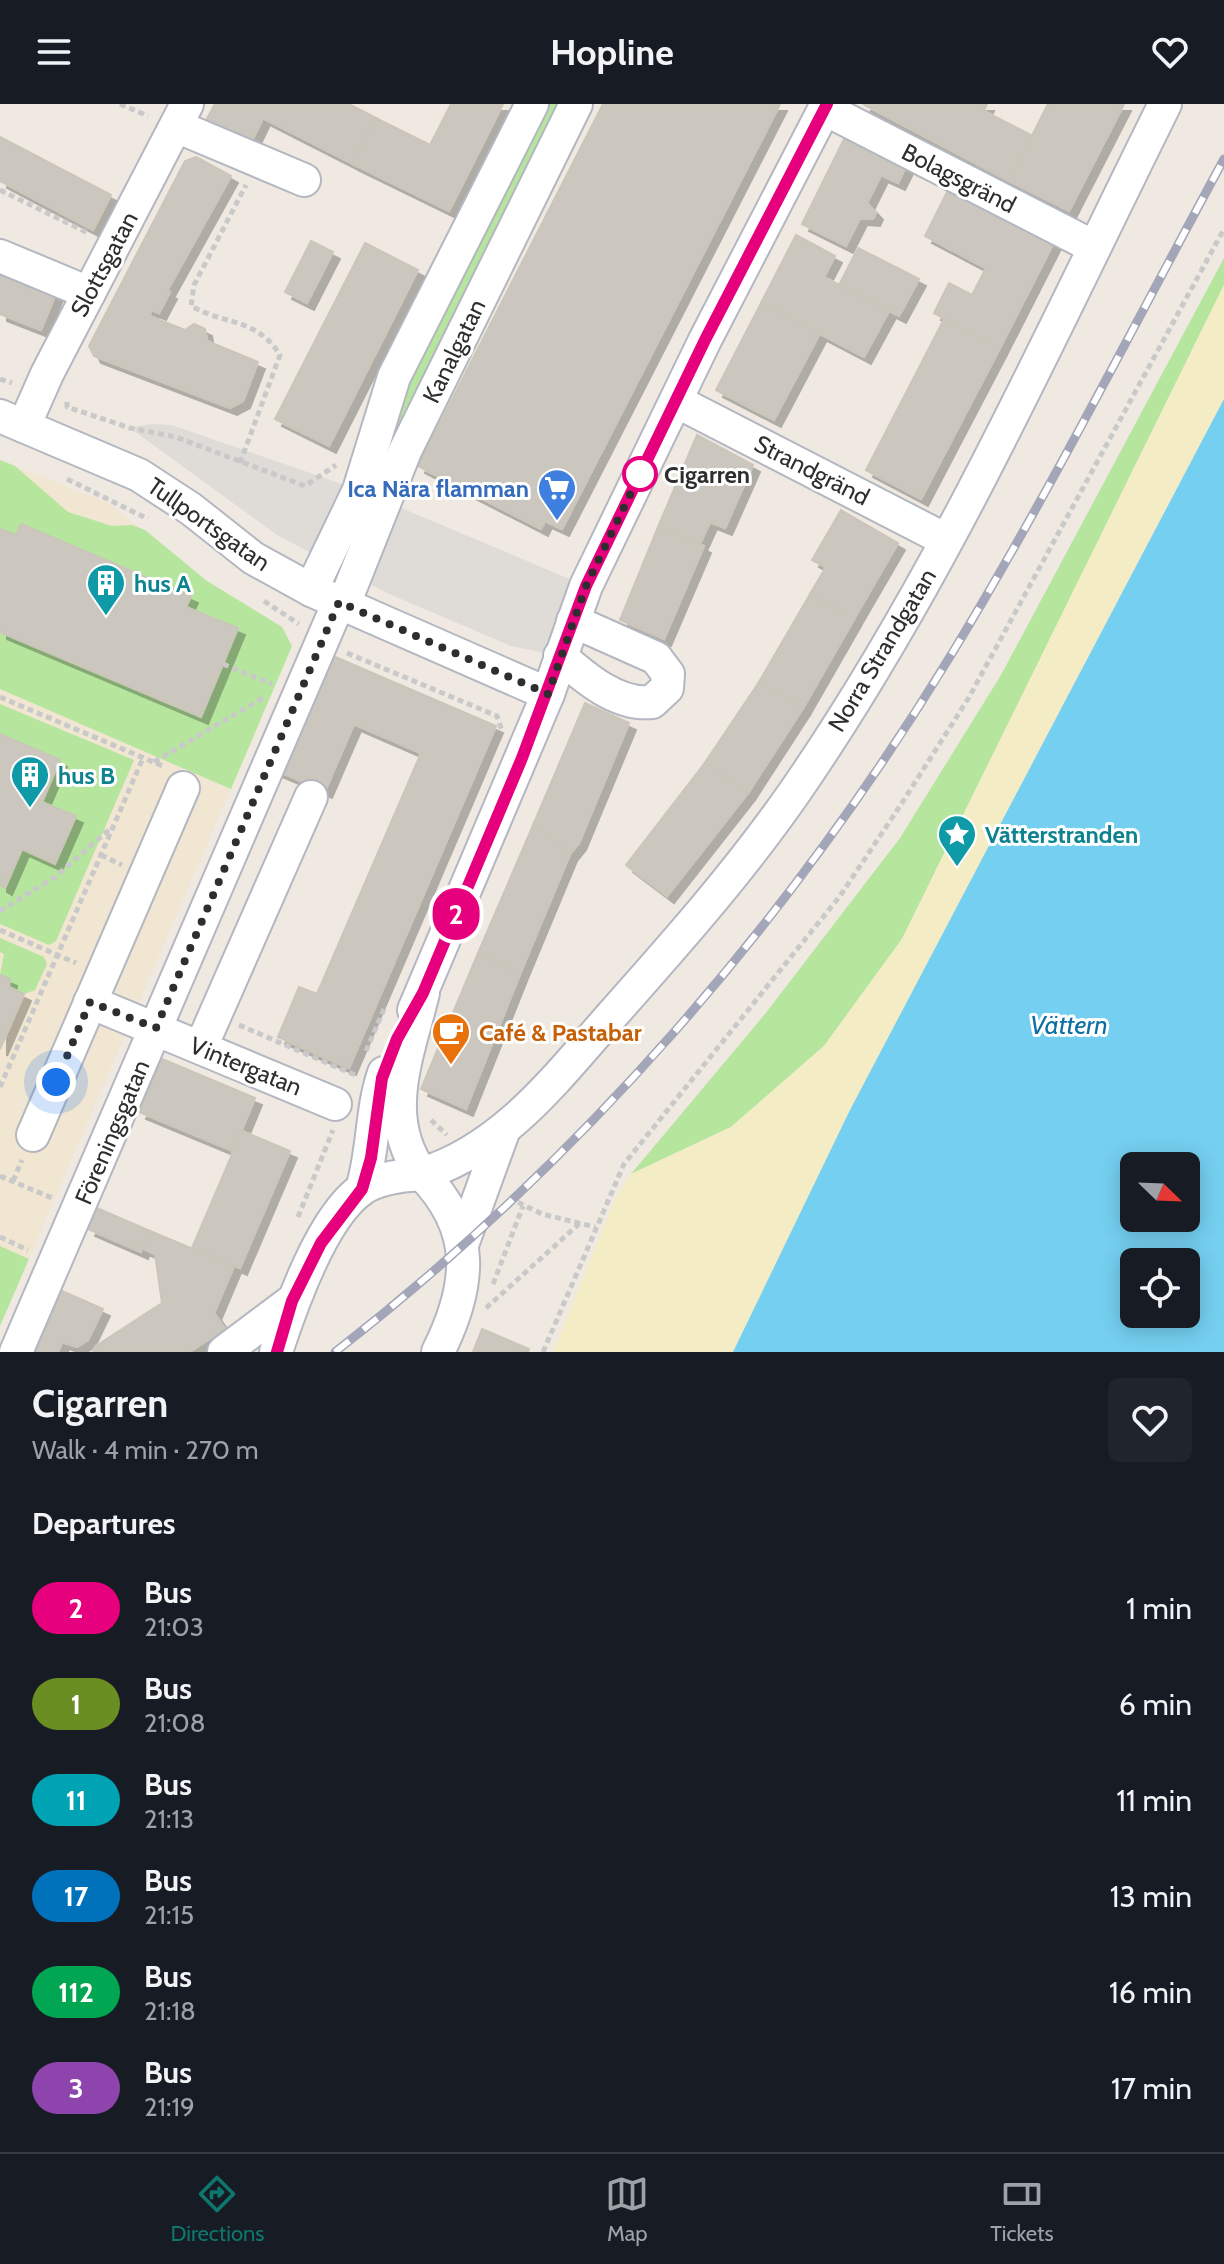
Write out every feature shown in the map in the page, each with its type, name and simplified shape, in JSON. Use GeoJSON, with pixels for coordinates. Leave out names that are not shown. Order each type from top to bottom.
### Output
{"type":"FeatureCollection","features":[{"type":"Feature","properties":{"kind":"street","name":"Kanalgatan"},"geometry":{"type":"LineString","coordinates":[[331,599],[359,490],[394,377],[532,104]]}},
{"type":"Feature","properties":{"kind":"street","name":"Kanalgatan"},"geometry":{"type":"LineString","coordinates":[[331,599],[576,104]]}},
{"type":"Feature","properties":{"kind":"street","name":"Norra Strandgatan"},"geometry":{"type":"LineString","coordinates":[[362,1189],[397,1177],[441,1169],[503,1132],[551,1084],[679,941],[767,832],[869,675],[946,540],[1165,104]]}},
{"type":"Feature","properties":{"kind":"street","name":"Bolagsgränd"},"geometry":{"type":"LineString","coordinates":[[826,106],[1094,247]]}},
{"type":"Feature","properties":{"kind":"street"},"geometry":{"type":"LineString","coordinates":[[276,1352],[292,1301],[321,1243],[362,1189],[371,1158],[382,1078],[397,1039],[423,993],[548,694],[593,572],[826,106]]}},
{"type":"Feature","properties":{"kind":"street"},"geometry":{"type":"LineString","coordinates":[[182,115],[304,180]]}},
{"type":"Feature","properties":{"kind":"street","name":"Slottsgatan"},"geometry":{"type":"LineString","coordinates":[[12,421],[47,374],[182,115]]}},
{"type":"Feature","properties":{"kind":"street"},"geometry":{"type":"LineString","coordinates":[[0,256],[89,293]]}},
{"type":"Feature","properties":{"kind":"street","name":"Strandgränd"},"geometry":{"type":"LineString","coordinates":[[676,401],[946,540]]}},
{"type":"Feature","properties":{"kind":"street","name":"Tullportsgatan"},"geometry":{"type":"LineString","coordinates":[[12,421],[139,475],[191,509],[253,558],[331,599],[548,694]]}},
{"type":"Feature","properties":{"kind":"street","name":"Föreningsgatan"},"geometry":{"type":"LineString","coordinates":[[16,1352],[156,1028],[331,599]]}},
{"type":"Feature","properties":{"kind":"street"},"geometry":{"type":"LineString","coordinates":[[560,656],[591,684],[642,702],[657,700],[667,688],[668,674],[656,658],[573,621]]}},
{"type":"Feature","properties":{"kind":"street"},"geometry":{"type":"LineString","coordinates":[[33,1135],[180,780]]}},
{"type":"Feature","properties":{"kind":"street"},"geometry":{"type":"LineString","coordinates":[[201,1047],[311,797]]}},
{"type":"Feature","properties":{"kind":"street"},"geometry":{"type":"LineString","coordinates":[[423,993],[398,1099],[403,1142],[422,1174],[442,1197],[463,1242],[464,1272],[448,1331],[438,1352]]}},
{"type":"Feature","properties":{"kind":"street","name":"Vintergatan"},"geometry":{"type":"LineString","coordinates":[[90,1002],[341,1104]]}},
{"type":"Feature","properties":{"kind":"street","name":"Norra Strandgatan"},"geometry":{"type":"LineString","coordinates":[[463,1242],[503,1132]]}},
{"type":"Feature","properties":{"kind":"street"},"geometry":{"type":"LineString","coordinates":[[224,1352],[292,1301]]}},
{"type":"Feature","properties":{"kind":"path"},"geometry":{"type":"LineString","coordinates":[[240,463],[280,355],[270,338],[256,328],[207,315],[191,306],[194,285],[248,182],[244,172]]}},
{"type":"Feature","properties":{"kind":"path"},"geometry":{"type":"LineString","coordinates":[[0,190],[114,246]]}},
{"type":"Feature","properties":{"kind":"path"},"geometry":{"type":"LineString","coordinates":[[543,1352],[624,1164],[840,896],[900,806],[968,699],[1224,229]]}},
{"type":"Feature","properties":{"kind":"path"},"geometry":{"type":"LineString","coordinates":[[47,374],[64,382],[67,407],[130,428],[176,437],[305,486],[315,482],[338,463]]}},
{"type":"Feature","properties":{"kind":"path"},"geometry":{"type":"LineString","coordinates":[[55,474],[154,522]]}},
{"type":"Feature","properties":{"kind":"path"},"geometry":{"type":"LineString","coordinates":[[251,592],[301,626],[303,635]]}},
{"type":"Feature","properties":{"kind":"path"},"geometry":{"type":"LineString","coordinates":[[336,648],[497,716],[502,732],[496,746]]}},
{"type":"Feature","properties":{"kind":"path"},"geometry":{"type":"LineString","coordinates":[[154,762],[280,687],[223,664]]}},
{"type":"Feature","properties":{"kind":"path"},"geometry":{"type":"LineString","coordinates":[[0,697],[154,762],[180,780]]}},
{"type":"Feature","properties":{"kind":"path"},"geometry":{"type":"LineString","coordinates":[[0,1087],[143,758]]}},
{"type":"Feature","properties":{"kind":"path"},"geometry":{"type":"LineString","coordinates":[[0,911],[55,877],[114,825]]}},
{"type":"Feature","properties":{"kind":"path"},"geometry":{"type":"LineString","coordinates":[[0,930],[57,955]]}},
{"type":"Feature","properties":{"kind":"path"},"geometry":{"type":"LineString","coordinates":[[366,1053],[390,995]]}},
{"type":"Feature","properties":{"kind":"path"},"geometry":{"type":"LineString","coordinates":[[296,1223],[341,1104],[359,1068]]}},
{"type":"Feature","properties":{"kind":"path"},"geometry":{"type":"LineString","coordinates":[[0,1176],[79,1208]]}},
{"type":"Feature","properties":{"kind":"path"},"geometry":{"type":"LineString","coordinates":[[523,1206],[595,1227]]}},
{"type":"Feature","properties":{"kind":"path"},"geometry":{"type":"LineString","coordinates":[[483,1309],[491,1306],[580,1223]]}},
{"type":"Feature","properties":{"kind":"shaded area"},"geometry":{"type":"Polygon","coordinates":[[[150,424],[172,425],[359,490],[586,586],[560,656],[511,646],[387,593],[277,535],[130,428],[150,424]]]}},
{"type":"Feature","properties":{"kind":"shaded area"},"geometry":{"type":"Polygon","coordinates":[[[0,460],[110,504],[207,581],[282,627],[292,646],[0,1326],[0,460]]]}},
{"type":"Feature","properties":{"kind":"green space"},"geometry":{"type":"Polygon","coordinates":[[[532,104],[576,104],[385,501],[377,437],[532,104]]]}},
{"type":"Feature","properties":{"kind":"green space"},"geometry":{"type":"Polygon","coordinates":[[[1224,258],[1224,285],[902,939],[824,1046],[731,1127],[631,1174],[765,1014],[900,838],[1001,675],[1224,258]]]}},
{"type":"Feature","properties":{"kind":"green space"},"geometry":{"type":"Polygon","coordinates":[[[0,460],[15,466],[68,512],[112,526],[132,525],[145,530],[207,581],[282,627],[292,646],[231,789],[0,689],[0,632],[201,717],[238,629],[186,607],[191,595],[22,524],[16,535],[0,529],[0,460]]]}},
{"type":"Feature","properties":{"kind":"green space"},"geometry":{"type":"Polygon","coordinates":[[[0,704],[134,760],[56,941],[49,945],[0,924],[0,885],[6,887],[22,849],[56,863],[75,816],[42,802],[60,760],[0,734],[0,704]]]}},
{"type":"Feature","properties":{"kind":"green space"},"geometry":{"type":"Polygon","coordinates":[[[0,938],[44,957],[47,964],[35,990],[24,994],[9,987],[10,979],[0,975],[4,954],[0,952],[0,938]]]}},
{"type":"Feature","properties":{"kind":"green space"},"geometry":{"type":"Polygon","coordinates":[[[0,1246],[29,1259],[0,1326],[0,1246]]]}},
{"type":"Feature","properties":{"kind":"sand","name":"Vätterstranden"},"geometry":{"type":"Polygon","coordinates":[[[1224,285],[1224,399],[850,1110],[733,1352],[553,1352],[615,1199],[631,1174],[731,1127],[824,1046],[902,939],[1224,285]]]}},
{"type":"Feature","properties":{"kind":"water","name":"Vättern"},"geometry":{"type":"Polygon","coordinates":[[[1224,399],[1224,1352],[733,1352],[850,1110],[1224,399]]]}},
{"type":"Feature","properties":{"kind":"building"},"geometry":{"type":"Polygon","coordinates":[[[215,104],[349,104],[376,118],[353,164],[263,118],[250,145],[205,122],[215,104]]]}},
{"type":"Feature","properties":{"kind":"building"},"geometry":{"type":"Polygon","coordinates":[[[451,104],[503,104],[449,211],[353,164],[376,118],[430,145],[451,104]]]}},
{"type":"Feature","properties":{"kind":"building"},"geometry":{"type":"Polygon","coordinates":[[[603,104],[780,104],[562,529],[545,521],[541,529],[418,466],[603,104]]]}},
{"type":"Feature","properties":{"kind":"building"},"geometry":{"type":"Polygon","coordinates":[[[863,104],[987,104],[984,111],[1031,135],[1009,181],[863,104]]]}},
{"type":"Feature","properties":{"kind":"building"},"geometry":{"type":"Polygon","coordinates":[[[1048,104],[1124,104],[1069,211],[1009,181],[1048,104]]]}},
{"type":"Feature","properties":{"kind":"building"},"geometry":{"type":"Polygon","coordinates":[[[846,135],[907,165],[898,183],[881,175],[867,203],[876,213],[873,219],[860,218],[846,246],[802,224],[846,135]]]}},
{"type":"Feature","properties":{"kind":"building"},"geometry":{"type":"Polygon","coordinates":[[[0,137],[111,195],[93,230],[0,181],[0,137]]]}},
{"type":"Feature","properties":{"kind":"building"},"geometry":{"type":"Polygon","coordinates":[[[196,157],[231,176],[167,291],[170,292],[159,313],[152,310],[149,316],[185,330],[194,324],[205,329],[207,341],[258,362],[243,401],[230,408],[94,356],[89,346],[185,161],[196,157]]]}},
{"type":"Feature","properties":{"kind":"building"},"geometry":{"type":"Polygon","coordinates":[[[949,188],[1054,242],[1000,348],[934,313],[949,283],[972,295],[986,268],[925,236],[949,188]]]}},
{"type":"Feature","properties":{"kind":"building"},"geometry":{"type":"Polygon","coordinates":[[[796,235],[835,256],[824,277],[889,311],[864,357],[761,303],[796,235]]]}},
{"type":"Feature","properties":{"kind":"building"},"geometry":{"type":"Polygon","coordinates":[[[311,241],[333,252],[307,303],[285,292],[311,241]]]}},
{"type":"Feature","properties":{"kind":"building"},"geometry":{"type":"Polygon","coordinates":[[[365,243],[418,270],[329,446],[275,419],[365,243]]]}},
{"type":"Feature","properties":{"kind":"building"},"geometry":{"type":"Polygon","coordinates":[[[858,248],[919,279],[899,316],[839,285],[858,248]]]}},
{"type":"Feature","properties":{"kind":"building"},"geometry":{"type":"Polygon","coordinates":[[[0,265],[58,288],[41,330],[0,314],[0,265]]]}},
{"type":"Feature","properties":{"kind":"building"},"geometry":{"type":"Polygon","coordinates":[[[761,303],[820,333],[774,420],[716,390],[761,303]]]}},
{"type":"Feature","properties":{"kind":"building"},"geometry":{"type":"Polygon","coordinates":[[[944,319],[1000,348],[921,499],[866,470],[944,319]]]}},
{"type":"Feature","properties":{"kind":"building"},"geometry":{"type":"Polygon","coordinates":[[[697,435],[753,465],[725,528],[710,522],[700,544],[658,527],[697,435]]]}},
{"type":"Feature","properties":{"kind":"building"},"geometry":{"type":"Polygon","coordinates":[[[841,510],[898,543],[854,619],[810,594],[826,567],[812,560],[841,510]]]}},
{"type":"Feature","properties":{"kind":"building","name":"hus A"},"geometry":{"type":"Polygon","coordinates":[[[21,524],[191,596],[186,607],[238,628],[201,717],[0,632],[0,529],[16,535],[21,524]]]}},
{"type":"Feature","properties":{"kind":"building"},"geometry":{"type":"Polygon","coordinates":[[[658,527],[704,546],[664,639],[620,620],[658,527]]]}},
{"type":"Feature","properties":{"kind":"building"},"geometry":{"type":"Polygon","coordinates":[[[810,594],[854,619],[803,708],[759,682],[810,594]]]}},
{"type":"Feature","properties":{"kind":"building"},"geometry":{"type":"Polygon","coordinates":[[[326,653],[496,726],[349,1068],[278,1037],[299,987],[317,994],[421,753],[354,724],[325,791],[275,770],[326,653]]]}},
{"type":"Feature","properties":{"kind":"building"},"geometry":{"type":"Polygon","coordinates":[[[759,682],[803,708],[748,793],[704,764],[759,682]]]}},
{"type":"Feature","properties":{"kind":"building"},"geometry":{"type":"Polygon","coordinates":[[[585,703],[629,723],[579,843],[570,854],[534,823],[585,703]]]}},
{"type":"Feature","properties":{"kind":"building","name":"hus B"},"geometry":{"type":"Polygon","coordinates":[[[0,734],[60,760],[42,802],[76,816],[55,864],[22,849],[5,888],[0,885],[0,734]]]}},
{"type":"Feature","properties":{"kind":"building"},"geometry":{"type":"Polygon","coordinates":[[[704,764],[748,793],[667,896],[626,865],[704,764]]]}},
{"type":"Feature","properties":{"kind":"building"},"geometry":{"type":"Polygon","coordinates":[[[534,823],[570,854],[520,974],[478,953],[534,823]]]}},
{"type":"Feature","properties":{"kind":"building"},"geometry":{"type":"Polygon","coordinates":[[[478,953],[520,974],[466,1109],[421,1089],[478,953]]]}},
{"type":"Feature","properties":{"kind":"building"},"geometry":{"type":"Polygon","coordinates":[[[0,975],[10,979],[9,987],[24,994],[0,1049],[0,975]]]}},
{"type":"Feature","properties":{"kind":"building"},"geometry":{"type":"Polygon","coordinates":[[[162,1059],[255,1098],[233,1151],[139,1112],[162,1059]]]}},
{"type":"Feature","properties":{"kind":"building"},"geometry":{"type":"Polygon","coordinates":[[[242,1131],[290,1151],[240,1268],[192,1248],[242,1131]]]}},
{"type":"Feature","properties":{"kind":"building"},"geometry":{"type":"Polygon","coordinates":[[[97,1208],[150,1231],[141,1252],[88,1229],[97,1208]]]}},
{"type":"Feature","properties":{"kind":"building"},"geometry":{"type":"Polygon","coordinates":[[[150,1231],[234,1266],[214,1313],[225,1329],[189,1352],[93,1352],[96,1346],[162,1303],[155,1254],[142,1248],[150,1231]]]}},
{"type":"Feature","properties":{"kind":"building"},"geometry":{"type":"Polygon","coordinates":[[[62,1291],[103,1309],[88,1340],[77,1347],[62,1342],[58,1352],[36,1352],[62,1291]]]}},
{"type":"Feature","properties":{"kind":"building"},"geometry":{"type":"Polygon","coordinates":[[[482,1329],[529,1349],[528,1352],[473,1352],[482,1329]]]}},
{"type":"Feature","properties":{"kind":"railway"},"geometry":{"type":"LineString","coordinates":[[335,1352],[425,1278],[512,1200],[595,1118],[674,1032],[750,942],[821,849],[888,753],[987,594],[1057,471],[1224,159]]}},
{"type":"Feature","properties":{"kind":"bus line","name":"2"},"geometry":{"type":"LineString","coordinates":[[277,1352],[292,1301],[321,1243],[362,1189],[371,1158],[376,1101],[382,1078],[397,1039],[423,993],[522,758],[586,586],[705,340],[827,104]]}},
{"type":"Feature","properties":{"kind":"place","name":"Cigarren"},"geometry":{"type":"Point","coordinates":[640,474]}},
{"type":"Feature","properties":{"kind":"place","name":"Ica Nära flamman"},"geometry":{"type":"Point","coordinates":[557,522]}},
{"type":"Feature","properties":{"kind":"place","name":"hus A"},"geometry":{"type":"Point","coordinates":[106,617]}},
{"type":"Feature","properties":{"kind":"place","name":"hus B"},"geometry":{"type":"Point","coordinates":[30,809]}},
{"type":"Feature","properties":{"kind":"place","name":"Vätterstranden"},"geometry":{"type":"Point","coordinates":[957,868]}},
{"type":"Feature","properties":{"kind":"place","name":"Café & Pastabar"},"geometry":{"type":"Point","coordinates":[451,1066]}},
{"type":"Feature","properties":{"kind":"route"},"geometry":{"type":"LineString","coordinates":[[56,1082],[90,1002],[156,1028],[339,602],[548,694],[586,586],[640,474]]}}]}
